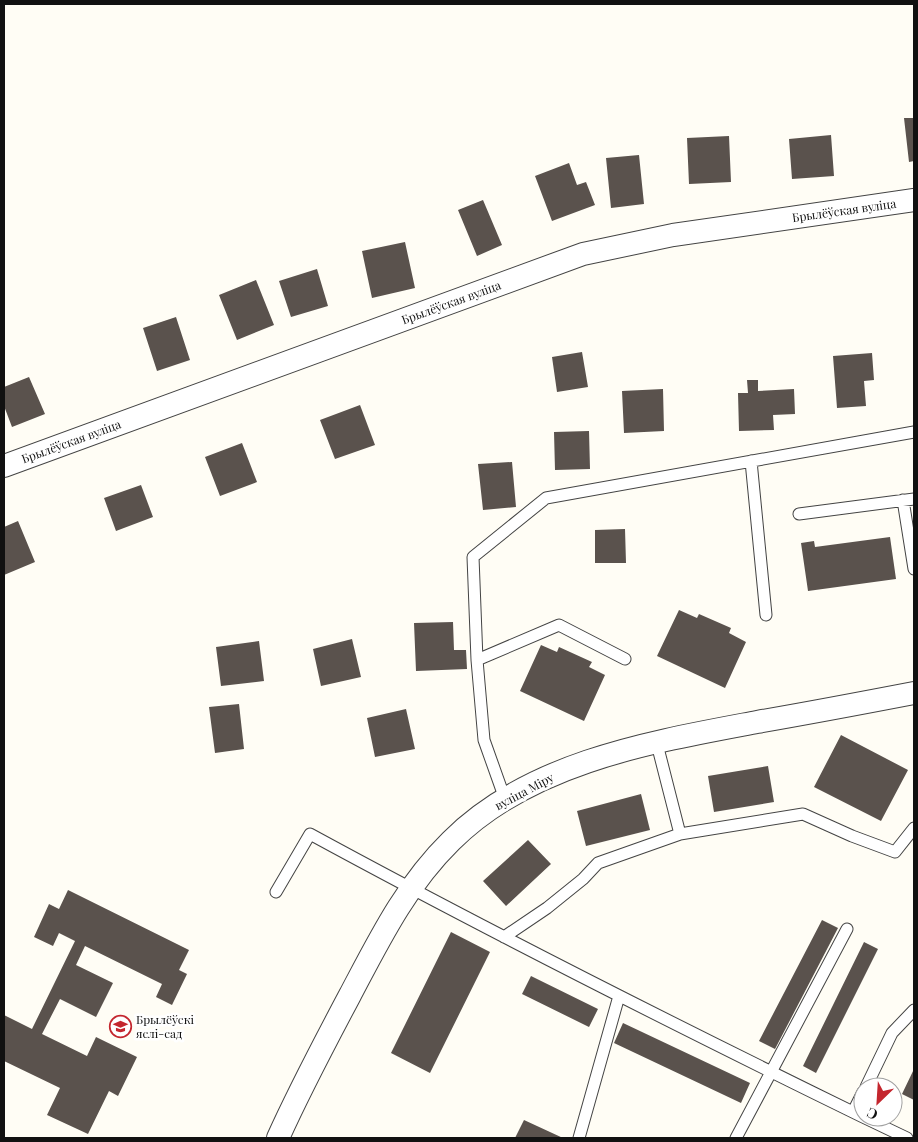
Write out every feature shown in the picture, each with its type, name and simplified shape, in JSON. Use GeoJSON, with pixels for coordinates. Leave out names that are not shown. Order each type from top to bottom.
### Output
{"type":"FeatureCollection","features":[{"type":"Feature","properties":{"kind":"street","name":"Брылёўская вуліца"},"geometry":{"type":"LineString","coordinates":[[4,466],[582,254],[673,235],[914,200]]}},
{"type":"Feature","properties":{"kind":"street","name":"вуліца Міру"},"geometry":{"type":"LineString","coordinates":[[278,1138],[300,1090],[391,918],[410,889],[452,840],[505,798],[540,780],[622,752],[709,731],[914,693]]}},
{"type":"Feature","properties":{"kind":"lane"},"geometry":{"type":"LineString","coordinates":[[505,798],[484,740],[473,557],[546,498],[914,432]]}},
{"type":"Feature","properties":{"kind":"lane"},"geometry":{"type":"LineString","coordinates":[[751,461],[766,615]]}},
{"type":"Feature","properties":{"kind":"lane"},"geometry":{"type":"LineString","coordinates":[[799,514],[909,499],[914,569]]}},
{"type":"Feature","properties":{"kind":"lane"},"geometry":{"type":"LineString","coordinates":[[478,660],[559,625],[625,659]]}},
{"type":"Feature","properties":{"kind":"lane"},"geometry":{"type":"LineString","coordinates":[[657,744],[680,834]]}},
{"type":"Feature","properties":{"kind":"lane"},"geometry":{"type":"LineString","coordinates":[[504,936],[547,908],[583,879],[598,863],[680,834],[803,814],[852,836],[895,852],[914,828]]}},
{"type":"Feature","properties":{"kind":"lane"},"geometry":{"type":"LineString","coordinates":[[276,892],[310,834],[410,889],[618,996],[853,1112]]}},
{"type":"Feature","properties":{"kind":"lane"},"geometry":{"type":"LineString","coordinates":[[736,1138],[847,929]]}},
{"type":"Feature","properties":{"kind":"lane"},"geometry":{"type":"LineString","coordinates":[[579,1138],[618,996]]}},
{"type":"Feature","properties":{"kind":"lane"},"geometry":{"type":"LineString","coordinates":[[871,1077],[892,1033],[914,1010]]}},
{"type":"Feature","properties":{"kind":"lane"},"geometry":{"type":"LineString","coordinates":[[885,1127],[907,1138]]}},
{"type":"Feature","properties":{"kind":"building"},"geometry":{"type":"Polygon","coordinates":[[[904,118],[914,118],[914,161],[909,162],[904,118]]]}},
{"type":"Feature","properties":{"kind":"building"},"geometry":{"type":"Polygon","coordinates":[[[831,135],[834,176],[792,179],[789,139],[831,135]]]}},
{"type":"Feature","properties":{"kind":"building"},"geometry":{"type":"Polygon","coordinates":[[[729,136],[731,182],[689,184],[687,138],[729,136]]]}},
{"type":"Feature","properties":{"kind":"building"},"geometry":{"type":"Polygon","coordinates":[[[639,155],[644,204],[611,208],[606,158],[639,155]]]}},
{"type":"Feature","properties":{"kind":"building"},"geometry":{"type":"Polygon","coordinates":[[[569,163],[577,185],[586,182],[595,205],[552,221],[535,176],[569,163]]]}},
{"type":"Feature","properties":{"kind":"building"},"geometry":{"type":"Polygon","coordinates":[[[483,200],[502,245],[477,256],[458,210],[483,200]]]}},
{"type":"Feature","properties":{"kind":"building"},"geometry":{"type":"Polygon","coordinates":[[[405,242],[415,288],[372,298],[362,251],[405,242]]]}},
{"type":"Feature","properties":{"kind":"building"},"geometry":{"type":"Polygon","coordinates":[[[317,269],[328,306],[291,317],[279,281],[317,269]]]}},
{"type":"Feature","properties":{"kind":"building"},"geometry":{"type":"Polygon","coordinates":[[[256,280],[274,325],[237,340],[219,295],[256,280]]]}},
{"type":"Feature","properties":{"kind":"building"},"geometry":{"type":"Polygon","coordinates":[[[176,317],[190,360],[157,371],[143,328],[176,317]]]}},
{"type":"Feature","properties":{"kind":"building"},"geometry":{"type":"Polygon","coordinates":[[[582,352],[588,387],[557,392],[552,357],[582,352]]]}},
{"type":"Feature","properties":{"kind":"building"},"geometry":{"type":"Polygon","coordinates":[[[872,353],[874,380],[864,381],[866,406],[837,408],[833,356],[872,353]]]}},
{"type":"Feature","properties":{"kind":"building"},"geometry":{"type":"Polygon","coordinates":[[[29,377],[45,414],[12,427],[4,406],[4,387],[29,377]]]}},
{"type":"Feature","properties":{"kind":"building"},"geometry":{"type":"Polygon","coordinates":[[[747,380],[758,380],[758,391],[794,389],[795,414],[773,415],[774,430],[739,431],[738,393],[748,393],[747,380]]]}},
{"type":"Feature","properties":{"kind":"building"},"geometry":{"type":"Polygon","coordinates":[[[663,389],[664,431],[624,433],[622,391],[663,389]]]}},
{"type":"Feature","properties":{"kind":"building"},"geometry":{"type":"Polygon","coordinates":[[[360,405],[375,445],[335,459],[320,420],[360,405]]]}},
{"type":"Feature","properties":{"kind":"building"},"geometry":{"type":"Polygon","coordinates":[[[589,431],[590,469],[555,470],[554,432],[589,431]]]}},
{"type":"Feature","properties":{"kind":"building"},"geometry":{"type":"Polygon","coordinates":[[[242,443],[257,482],[220,496],[205,457],[242,443]]]}},
{"type":"Feature","properties":{"kind":"building"},"geometry":{"type":"Polygon","coordinates":[[[512,462],[516,507],[483,510],[478,464],[512,462]]]}},
{"type":"Feature","properties":{"kind":"building"},"geometry":{"type":"Polygon","coordinates":[[[141,485],[153,517],[116,531],[104,498],[141,485]]]}},
{"type":"Feature","properties":{"kind":"building"},"geometry":{"type":"Polygon","coordinates":[[[18,521],[35,562],[4,575],[4,527],[18,521]]]}},
{"type":"Feature","properties":{"kind":"building"},"geometry":{"type":"Polygon","coordinates":[[[625,529],[626,563],[595,563],[595,530],[625,529]]]}},
{"type":"Feature","properties":{"kind":"building"},"geometry":{"type":"Polygon","coordinates":[[[890,537],[896,579],[808,591],[801,543],[814,541],[815,547],[890,537]]]}},
{"type":"Feature","properties":{"kind":"building"},"geometry":{"type":"Polygon","coordinates":[[[679,610],[697,618],[699,614],[731,628],[729,633],[746,642],[725,688],[657,656],[679,610]]]}},
{"type":"Feature","properties":{"kind":"building"},"geometry":{"type":"Polygon","coordinates":[[[453,622],[454,650],[466,650],[467,669],[416,671],[414,623],[453,622]]]}},
{"type":"Feature","properties":{"kind":"building"},"geometry":{"type":"Polygon","coordinates":[[[352,639],[361,677],[321,686],[313,649],[352,639]]]}},
{"type":"Feature","properties":{"kind":"building"},"geometry":{"type":"Polygon","coordinates":[[[259,641],[264,681],[221,686],[216,647],[259,641]]]}},
{"type":"Feature","properties":{"kind":"building"},"geometry":{"type":"Polygon","coordinates":[[[541,645],[557,652],[559,647],[592,662],[589,667],[605,675],[584,721],[520,691],[541,645]]]}},
{"type":"Feature","properties":{"kind":"building"},"geometry":{"type":"Polygon","coordinates":[[[239,704],[244,749],[215,753],[209,707],[239,704]]]}},
{"type":"Feature","properties":{"kind":"building"},"geometry":{"type":"Polygon","coordinates":[[[406,709],[415,749],[375,757],[367,718],[406,709]]]}},
{"type":"Feature","properties":{"kind":"building"},"geometry":{"type":"Polygon","coordinates":[[[841,735],[908,770],[881,821],[814,787],[841,735]]]}},
{"type":"Feature","properties":{"kind":"building"},"geometry":{"type":"Polygon","coordinates":[[[768,766],[774,802],[714,812],[708,776],[768,766]]]}},
{"type":"Feature","properties":{"kind":"building"},"geometry":{"type":"Polygon","coordinates":[[[641,794],[650,830],[586,846],[577,811],[641,794]]]}},
{"type":"Feature","properties":{"kind":"building"},"geometry":{"type":"Polygon","coordinates":[[[528,840],[551,864],[506,906],[483,881],[528,840]]]}},
{"type":"Feature","properties":{"kind":"building"},"geometry":{"type":"Polygon","coordinates":[[[68,890],[189,950],[179,970],[187,974],[172,1005],[156,997],[162,984],[85,946],[76,965],[113,983],[96,1017],[60,999],[42,1034],[87,1056],[96,1037],[137,1057],[118,1096],[109,1091],[88,1134],[47,1115],[60,1088],[4,1061],[4,1015],[32,1029],[75,941],[59,933],[53,946],[34,937],[49,904],[59,909],[68,890]]]}},
{"type":"Feature","properties":{"kind":"building"},"geometry":{"type":"Polygon","coordinates":[[[822,920],[838,928],[775,1049],[759,1041],[822,920]]]}},
{"type":"Feature","properties":{"kind":"building"},"geometry":{"type":"Polygon","coordinates":[[[451,932],[490,952],[430,1073],[391,1053],[451,932]]]}},
{"type":"Feature","properties":{"kind":"building"},"geometry":{"type":"Polygon","coordinates":[[[864,942],[878,949],[816,1073],[803,1066],[864,942]]]}},
{"type":"Feature","properties":{"kind":"building"},"geometry":{"type":"Polygon","coordinates":[[[531,976],[598,1009],[589,1027],[522,994],[531,976]]]}},
{"type":"Feature","properties":{"kind":"building"},"geometry":{"type":"Polygon","coordinates":[[[623,1023],[750,1083],[741,1103],[614,1043],[623,1023]]]}},
{"type":"Feature","properties":{"kind":"building"},"geometry":{"type":"Polygon","coordinates":[[[914,1069],[914,1100],[903,1094],[914,1069]]]}},
{"type":"Feature","properties":{"kind":"building"},"geometry":{"type":"Polygon","coordinates":[[[524,1120],[563,1138],[515,1138],[524,1120]]]}},
{"type":"Feature","properties":{"kind":"place","name":"Брылёўскі яслі-сад"},"geometry":{"type":"Point","coordinates":[120,1026]}}]}
